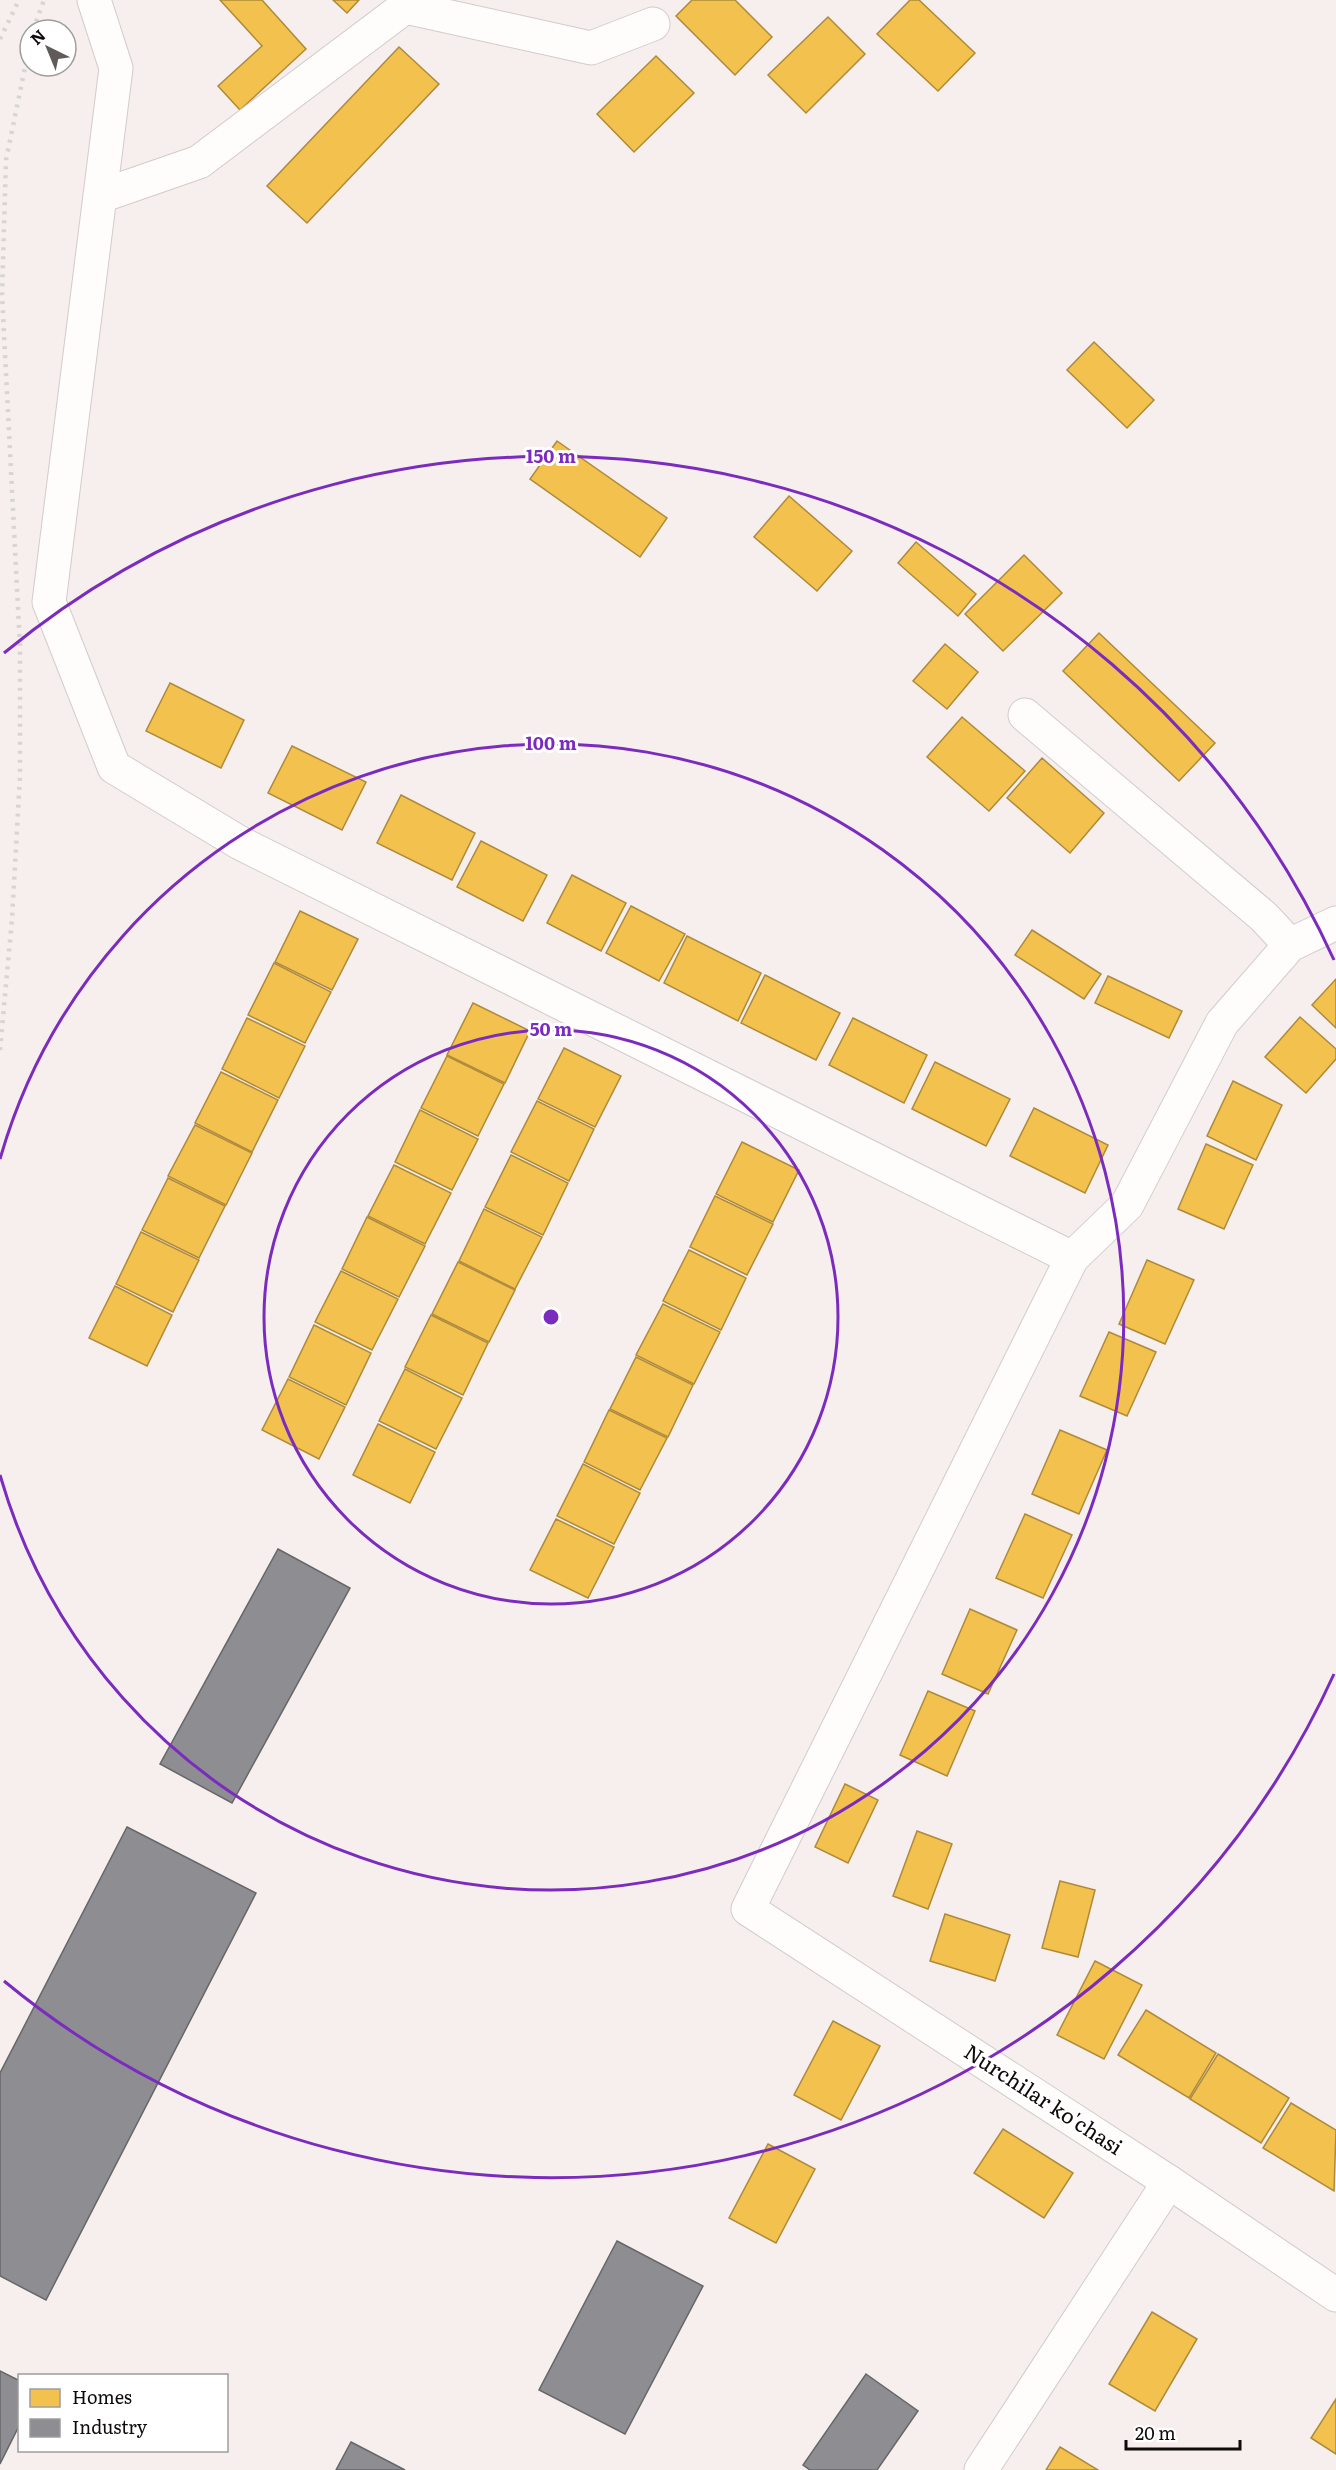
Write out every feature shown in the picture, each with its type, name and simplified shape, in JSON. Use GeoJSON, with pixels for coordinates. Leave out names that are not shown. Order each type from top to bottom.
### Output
{"type":"FeatureCollection","features":[{"type":"Feature","properties":{"kind":"street"},"geometry":{"type":"LineString","coordinates":[[94,0],[116,68],[49,602],[114,767],[240,843],[1072,1258],[1127,1205],[1222,1023],[1290,945],[1336,923]]}},
{"type":"Feature","properties":{"kind":"street"},"geometry":{"type":"LineString","coordinates":[[101,196],[199,162],[405,7],[591,48],[653,24]]}},
{"type":"Feature","properties":{"kind":"street"},"geometry":{"type":"LineString","coordinates":[[1025,715],[1264,917],[1290,945]]}},
{"type":"Feature","properties":{"kind":"street","name":"Nurchilar ko'chasi"},"geometry":{"type":"LineString","coordinates":[[1072,1258],[748,1908],[1169,2182],[1336,2295]]}},
{"type":"Feature","properties":{"kind":"street"},"geometry":{"type":"LineString","coordinates":[[981,2470],[1169,2182]]}},
{"type":"Feature","properties":{"kind":"building: Homes"},"geometry":{"type":"Polygon","coordinates":[[[220,0],[262,0],[306,49],[240,110],[218,86],[262,46],[220,0]]]}},
{"type":"Feature","properties":{"kind":"building: Homes"},"geometry":{"type":"Polygon","coordinates":[[[333,0],[359,0],[347,13],[333,0]]]}},
{"type":"Feature","properties":{"kind":"building: Homes"},"geometry":{"type":"Polygon","coordinates":[[[692,0],[735,0],[772,37],[735,75],[676,16],[692,0]]]}},
{"type":"Feature","properties":{"kind":"building: Homes"},"geometry":{"type":"Polygon","coordinates":[[[910,0],[919,0],[975,53],[938,91],[877,34],[910,0]]]}},
{"type":"Feature","properties":{"kind":"building: Homes"},"geometry":{"type":"Polygon","coordinates":[[[828,17],[865,54],[806,113],[768,75],[828,17]]]}},
{"type":"Feature","properties":{"kind":"building: Homes"},"geometry":{"type":"Polygon","coordinates":[[[399,47],[439,84],[307,223],[267,186],[399,47]]]}},
{"type":"Feature","properties":{"kind":"building: Homes"},"geometry":{"type":"Polygon","coordinates":[[[656,56],[694,93],[634,152],[597,114],[656,56]]]}},
{"type":"Feature","properties":{"kind":"building: Homes"},"geometry":{"type":"Polygon","coordinates":[[[1094,342],[1154,400],[1127,428],[1067,370],[1094,342]]]}},
{"type":"Feature","properties":{"kind":"building: Homes"},"geometry":{"type":"Polygon","coordinates":[[[557,441],[667,518],[640,557],[530,479],[557,441]]]}},
{"type":"Feature","properties":{"kind":"building: Homes"},"geometry":{"type":"Polygon","coordinates":[[[789,496],[852,551],[817,591],[754,537],[789,496]]]}},
{"type":"Feature","properties":{"kind":"building: Homes"},"geometry":{"type":"Polygon","coordinates":[[[916,542],[976,594],[958,616],[898,563],[916,542]]]}},
{"type":"Feature","properties":{"kind":"building: Homes"},"geometry":{"type":"Polygon","coordinates":[[[1024,555],[1062,593],[1003,651],[965,614],[1024,555]]]}},
{"type":"Feature","properties":{"kind":"building: Homes"},"geometry":{"type":"Polygon","coordinates":[[[1099,633],[1215,743],[1179,781],[1063,671],[1099,633]]]}},
{"type":"Feature","properties":{"kind":"building: Homes"},"geometry":{"type":"Polygon","coordinates":[[[945,644],[978,672],[947,709],[913,681],[945,644]]]}},
{"type":"Feature","properties":{"kind":"building: Homes"},"geometry":{"type":"Polygon","coordinates":[[[170,683],[244,720],[221,768],[146,731],[170,683]]]}},
{"type":"Feature","properties":{"kind":"building: Homes"},"geometry":{"type":"Polygon","coordinates":[[[962,717],[1025,771],[989,811],[927,757],[962,717]]]}},
{"type":"Feature","properties":{"kind":"building: Homes"},"geometry":{"type":"Polygon","coordinates":[[[292,746],[366,782],[342,830],[268,793],[292,746]]]}},
{"type":"Feature","properties":{"kind":"building: Homes"},"geometry":{"type":"Polygon","coordinates":[[[1042,758],[1104,813],[1070,853],[1007,798],[1042,758]]]}},
{"type":"Feature","properties":{"kind":"building: Homes"},"geometry":{"type":"Polygon","coordinates":[[[401,795],[475,833],[452,880],[377,843],[401,795]]]}},
{"type":"Feature","properties":{"kind":"building: Homes"},"geometry":{"type":"Polygon","coordinates":[[[481,841],[547,875],[523,921],[457,887],[481,841]]]}},
{"type":"Feature","properties":{"kind":"building: Homes"},"geometry":{"type":"Polygon","coordinates":[[[572,875],[626,903],[601,951],[547,923],[572,875]]]}},
{"type":"Feature","properties":{"kind":"building: Homes"},"geometry":{"type":"Polygon","coordinates":[[[631,906],[685,934],[659,981],[606,953],[631,906]]]}},
{"type":"Feature","properties":{"kind":"building: Homes"},"geometry":{"type":"Polygon","coordinates":[[[300,911],[358,939],[332,990],[275,962],[300,911]]]}},
{"type":"Feature","properties":{"kind":"building: Homes"},"geometry":{"type":"Polygon","coordinates":[[[1032,930],[1101,974],[1084,999],[1015,955],[1032,930]]]}},
{"type":"Feature","properties":{"kind":"building: Homes"},"geometry":{"type":"Polygon","coordinates":[[[687,936],[761,973],[738,1021],[664,983],[687,936]]]}},
{"type":"Feature","properties":{"kind":"building: Homes"},"geometry":{"type":"Polygon","coordinates":[[[274,963],[331,992],[305,1043],[248,1015],[274,963]]]}},
{"type":"Feature","properties":{"kind":"building: Homes"},"geometry":{"type":"Polygon","coordinates":[[[765,975],[840,1013],[816,1060],[741,1023],[765,975]]]}},
{"type":"Feature","properties":{"kind":"building: Homes"},"geometry":{"type":"Polygon","coordinates":[[[1108,976],[1182,1011],[1169,1038],[1095,1003],[1108,976]]]}},
{"type":"Feature","properties":{"kind":"building: Homes"},"geometry":{"type":"Polygon","coordinates":[[[1336,979],[1336,1028],[1312,1005],[1336,979]]]}},
{"type":"Feature","properties":{"kind":"building: Homes"},"geometry":{"type":"Polygon","coordinates":[[[473,1003],[530,1031],[505,1083],[447,1055],[473,1003]]]}},
{"type":"Feature","properties":{"kind":"building: Homes"},"geometry":{"type":"Polygon","coordinates":[[[1300,1017],[1336,1049],[1336,1059],[1306,1093],[1265,1057],[1300,1017]]]}},
{"type":"Feature","properties":{"kind":"building: Homes"},"geometry":{"type":"Polygon","coordinates":[[[247,1018],[305,1046],[279,1098],[222,1069],[247,1018]]]}},
{"type":"Feature","properties":{"kind":"building: Homes"},"geometry":{"type":"Polygon","coordinates":[[[853,1018],[927,1055],[904,1103],[829,1065],[853,1018]]]}},
{"type":"Feature","properties":{"kind":"building: Homes"},"geometry":{"type":"Polygon","coordinates":[[[564,1048],[621,1076],[595,1127],[538,1099],[564,1048]]]}},
{"type":"Feature","properties":{"kind":"building: Homes"},"geometry":{"type":"Polygon","coordinates":[[[447,1056],[504,1084],[478,1136],[421,1108],[447,1056]]]}},
{"type":"Feature","properties":{"kind":"building: Homes"},"geometry":{"type":"Polygon","coordinates":[[[935,1062],[1010,1099],[986,1146],[912,1109],[935,1062]]]}},
{"type":"Feature","properties":{"kind":"building: Homes"},"geometry":{"type":"Polygon","coordinates":[[[221,1072],[278,1100],[252,1152],[195,1123],[221,1072]]]}},
{"type":"Feature","properties":{"kind":"building: Homes"},"geometry":{"type":"Polygon","coordinates":[[[1233,1081],[1282,1105],[1256,1160],[1207,1136],[1233,1081]]]}},
{"type":"Feature","properties":{"kind":"building: Homes"},"geometry":{"type":"Polygon","coordinates":[[[537,1101],[594,1129],[569,1181],[511,1152],[537,1101]]]}},
{"type":"Feature","properties":{"kind":"building: Homes"},"geometry":{"type":"Polygon","coordinates":[[[1034,1108],[1108,1145],[1085,1193],[1010,1156],[1034,1108]]]}},
{"type":"Feature","properties":{"kind":"building: Homes"},"geometry":{"type":"Polygon","coordinates":[[[420,1110],[478,1139],[452,1190],[395,1162],[420,1110]]]}},
{"type":"Feature","properties":{"kind":"building: Homes"},"geometry":{"type":"Polygon","coordinates":[[[195,1125],[252,1153],[226,1205],[168,1176],[195,1125]]]}},
{"type":"Feature","properties":{"kind":"building: Homes"},"geometry":{"type":"Polygon","coordinates":[[[742,1142],[799,1170],[773,1222],[716,1194],[742,1142]]]}},
{"type":"Feature","properties":{"kind":"building: Homes"},"geometry":{"type":"Polygon","coordinates":[[[1206,1144],[1253,1165],[1224,1229],[1178,1209],[1206,1144]]]}},
{"type":"Feature","properties":{"kind":"building: Homes"},"geometry":{"type":"Polygon","coordinates":[[[511,1155],[568,1183],[543,1235],[485,1207],[511,1155]]]}},
{"type":"Feature","properties":{"kind":"building: Homes"},"geometry":{"type":"Polygon","coordinates":[[[394,1165],[451,1193],[425,1244],[368,1216],[394,1165]]]}},
{"type":"Feature","properties":{"kind":"building: Homes"},"geometry":{"type":"Polygon","coordinates":[[[168,1178],[225,1206],[199,1258],[142,1230],[168,1178]]]}},
{"type":"Feature","properties":{"kind":"building: Homes"},"geometry":{"type":"Polygon","coordinates":[[[715,1196],[773,1224],[747,1275],[690,1247],[715,1196]]]}},
{"type":"Feature","properties":{"kind":"building: Homes"},"geometry":{"type":"Polygon","coordinates":[[[484,1209],[542,1237],[515,1289],[459,1261],[484,1209]]]}},
{"type":"Feature","properties":{"kind":"building: Homes"},"geometry":{"type":"Polygon","coordinates":[[[367,1217],[425,1246],[399,1297],[342,1269],[367,1217]]]}},
{"type":"Feature","properties":{"kind":"building: Homes"},"geometry":{"type":"Polygon","coordinates":[[[141,1232],[199,1260],[173,1312],[116,1284],[141,1232]]]}},
{"type":"Feature","properties":{"kind":"building: Homes"},"geometry":{"type":"Polygon","coordinates":[[[689,1250],[746,1278],[721,1330],[663,1301],[689,1250]]]}},
{"type":"Feature","properties":{"kind":"building: Homes"},"geometry":{"type":"Polygon","coordinates":[[[1147,1260],[1194,1280],[1165,1344],[1119,1324],[1147,1260]]]}},
{"type":"Feature","properties":{"kind":"building: Homes"},"geometry":{"type":"Polygon","coordinates":[[[458,1262],[515,1290],[489,1342],[432,1314],[458,1262]]]}},
{"type":"Feature","properties":{"kind":"building: Homes"},"geometry":{"type":"Polygon","coordinates":[[[341,1271],[398,1299],[372,1350],[315,1322],[341,1271]]]}},
{"type":"Feature","properties":{"kind":"building: Homes"},"geometry":{"type":"Polygon","coordinates":[[[115,1286],[172,1315],[147,1366],[89,1338],[115,1286]]]}},
{"type":"Feature","properties":{"kind":"building: Homes"},"geometry":{"type":"Polygon","coordinates":[[[663,1304],[720,1332],[694,1384],[636,1355],[663,1304]]]}},
{"type":"Feature","properties":{"kind":"building: Homes"},"geometry":{"type":"Polygon","coordinates":[[[431,1315],[488,1343],[463,1395],[405,1367],[431,1315]]]}},
{"type":"Feature","properties":{"kind":"building: Homes"},"geometry":{"type":"Polygon","coordinates":[[[314,1325],[371,1353],[346,1405],[289,1377],[314,1325]]]}},
{"type":"Feature","properties":{"kind":"building: Homes"},"geometry":{"type":"Polygon","coordinates":[[[1109,1332],[1156,1352],[1127,1416],[1080,1396],[1109,1332]]]}},
{"type":"Feature","properties":{"kind":"building: Homes"},"geometry":{"type":"Polygon","coordinates":[[[636,1357],[693,1385],[668,1437],[610,1409],[636,1357]]]}},
{"type":"Feature","properties":{"kind":"building: Homes"},"geometry":{"type":"Polygon","coordinates":[[[405,1369],[462,1398],[436,1449],[379,1421],[405,1369]]]}},
{"type":"Feature","properties":{"kind":"building: Homes"},"geometry":{"type":"Polygon","coordinates":[[[288,1379],[345,1407],[319,1459],[262,1430],[288,1379]]]}},
{"type":"Feature","properties":{"kind":"building: Homes"},"geometry":{"type":"Polygon","coordinates":[[[609,1410],[667,1438],[640,1490],[584,1462],[609,1410]]]}},
{"type":"Feature","properties":{"kind":"building: Homes"},"geometry":{"type":"Polygon","coordinates":[[[378,1424],[435,1452],[410,1503],[353,1475],[378,1424]]]}},
{"type":"Feature","properties":{"kind":"building: Homes"},"geometry":{"type":"Polygon","coordinates":[[[1060,1430],[1107,1450],[1079,1514],[1032,1494],[1060,1430]]]}},
{"type":"Feature","properties":{"kind":"building: Homes"},"geometry":{"type":"Polygon","coordinates":[[[583,1464],[640,1493],[614,1544],[557,1516],[583,1464]]]}},
{"type":"Feature","properties":{"kind":"building: Homes"},"geometry":{"type":"Polygon","coordinates":[[[1025,1514],[1072,1535],[1043,1598],[996,1578],[1025,1514]]]}},
{"type":"Feature","properties":{"kind":"building: Homes"},"geometry":{"type":"Polygon","coordinates":[[[556,1519],[614,1547],[588,1598],[530,1570],[556,1519]]]}},
{"type":"Feature","properties":{"kind":"building: Homes"},"geometry":{"type":"Polygon","coordinates":[[[970,1609],[1017,1630],[988,1694],[942,1674],[970,1609]]]}},
{"type":"Feature","properties":{"kind":"building: Homes"},"geometry":{"type":"Polygon","coordinates":[[[928,1691],[975,1711],[947,1776],[900,1755],[928,1691]]]}},
{"type":"Feature","properties":{"kind":"building: Homes"},"geometry":{"type":"Polygon","coordinates":[[[845,1784],[878,1800],[848,1863],[815,1847],[845,1784]]]}},
{"type":"Feature","properties":{"kind":"building: Homes"},"geometry":{"type":"Polygon","coordinates":[[[917,1831],[952,1844],[928,1909],[893,1896],[917,1831]]]}},
{"type":"Feature","properties":{"kind":"building: Homes"},"geometry":{"type":"Polygon","coordinates":[[[1060,1881],[1095,1890],[1078,1957],[1042,1948],[1060,1881]]]}},
{"type":"Feature","properties":{"kind":"building: Homes"},"geometry":{"type":"Polygon","coordinates":[[[945,1914],[1010,1935],[995,1981],[930,1961],[945,1914]]]}},
{"type":"Feature","properties":{"kind":"building: Homes"},"geometry":{"type":"Polygon","coordinates":[[[1095,1961],[1142,1985],[1104,2059],[1057,2035],[1095,1961]]]}},
{"type":"Feature","properties":{"kind":"building: Homes"},"geometry":{"type":"Polygon","coordinates":[[[1146,2010],[1216,2053],[1189,2098],[1118,2055],[1146,2010]]]}},
{"type":"Feature","properties":{"kind":"building: Homes"},"geometry":{"type":"Polygon","coordinates":[[[833,2021],[880,2046],[841,2120],[794,2095],[833,2021]]]}},
{"type":"Feature","properties":{"kind":"building: Homes"},"geometry":{"type":"Polygon","coordinates":[[[1218,2054],[1289,2098],[1261,2143],[1190,2099],[1218,2054]]]}},
{"type":"Feature","properties":{"kind":"building: Homes"},"geometry":{"type":"Polygon","coordinates":[[[1291,2103],[1336,2130],[1334,2191],[1263,2148],[1291,2103]]]}},
{"type":"Feature","properties":{"kind":"building: Homes"},"geometry":{"type":"Polygon","coordinates":[[[1003,2129],[1073,2173],[1044,2218],[974,2173],[1003,2129]]]}},
{"type":"Feature","properties":{"kind":"building: Homes"},"geometry":{"type":"Polygon","coordinates":[[[768,2144],[815,2169],[776,2243],[729,2218],[768,2144]]]}},
{"type":"Feature","properties":{"kind":"building: Homes"},"geometry":{"type":"Polygon","coordinates":[[[1152,2312],[1197,2339],[1155,2411],[1109,2384],[1152,2312]]]}},
{"type":"Feature","properties":{"kind":"building: Homes"},"geometry":{"type":"Polygon","coordinates":[[[1336,2399],[1336,2454],[1311,2438],[1336,2399]]]}},
{"type":"Feature","properties":{"kind":"building: Homes"},"geometry":{"type":"Polygon","coordinates":[[[1060,2447],[1098,2470],[1046,2470],[1060,2447]]]}},
{"type":"Feature","properties":{"kind":"building: Industry"},"geometry":{"type":"Polygon","coordinates":[[[278,1549],[350,1588],[232,1803],[160,1764],[278,1549]]]}},
{"type":"Feature","properties":{"kind":"building: Industry"},"geometry":{"type":"Polygon","coordinates":[[[127,1827],[256,1893],[46,2300],[0,2276],[0,2073],[127,1827]]]}},
{"type":"Feature","properties":{"kind":"building: Industry"},"geometry":{"type":"Polygon","coordinates":[[[617,2241],[703,2286],[625,2434],[539,2390],[617,2241]]]}},
{"type":"Feature","properties":{"kind":"building: Industry"},"geometry":{"type":"Polygon","coordinates":[[[0,2371],[18,2380],[18,2428],[0,2464],[0,2371]]]}},
{"type":"Feature","properties":{"kind":"building: Industry"},"geometry":{"type":"Polygon","coordinates":[[[866,2374],[918,2411],[877,2470],[810,2470],[803,2465],[866,2374]]]}},
{"type":"Feature","properties":{"kind":"building: Industry"},"geometry":{"type":"Polygon","coordinates":[[[351,2442],[405,2470],[336,2470],[351,2442]]]}},
{"type":"Feature","properties":{"kind":"railway"},"geometry":{"type":"LineString","coordinates":[[0,39],[19,0]]}},
{"type":"Feature","properties":{"kind":"railway"},"geometry":{"type":"LineString","coordinates":[[37,18],[44,0]]}},
{"type":"Feature","properties":{"kind":"railway"},"geometry":{"type":"LineString","coordinates":[[0,1050],[12,919],[20,776],[20,646],[2,295],[6,160],[23,78]]}}]}
